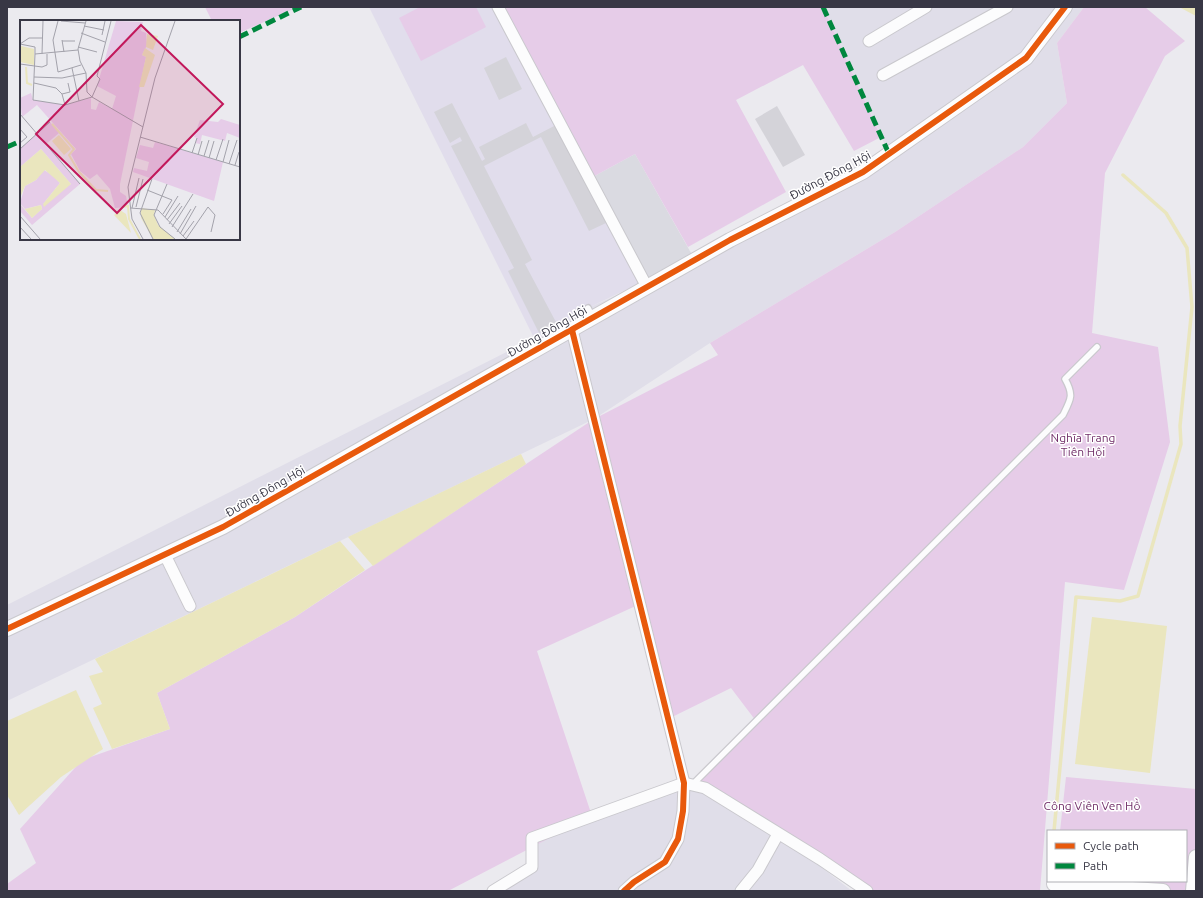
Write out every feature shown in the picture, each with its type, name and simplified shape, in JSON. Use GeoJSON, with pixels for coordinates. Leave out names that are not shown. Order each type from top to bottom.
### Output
{"type":"FeatureCollection","features":[{"type":"Feature","properties":{"kind":"street"},"geometry":{"type":"LineString","coordinates":[[498,7],[647,287]]}},
{"type":"Feature","properties":{"kind":"street"},"geometry":{"type":"LineString","coordinates":[[869,41],[926,7]]}},
{"type":"Feature","properties":{"kind":"street"},"geometry":{"type":"LineString","coordinates":[[883,75],[1007,7]]}},
{"type":"Feature","properties":{"kind":"street","name":"Đường Đông Hội"},"geometry":{"type":"LineString","coordinates":[[7,629],[223,527],[572,330],[591,313],[647,287],[730,240],[863,172],[1026,58],[1065,7]]}},
{"type":"Feature","properties":{"kind":"street"},"geometry":{"type":"LineString","coordinates":[[572,330],[689,783],[678,839],[665,862],[634,882],[624,891]]}},
{"type":"Feature","properties":{"kind":"street"},"geometry":{"type":"LineString","coordinates":[[165,555],[190,606]]}},
{"type":"Feature","properties":{"kind":"street"},"geometry":{"type":"LineString","coordinates":[[493,891],[532,867],[532,838],[689,783],[705,788],[820,859],[867,891]]}},
{"type":"Feature","properties":{"kind":"street"},"geometry":{"type":"LineString","coordinates":[[741,891],[758,870],[778,834]]}},
{"type":"Feature","properties":{"kind":"street"},"geometry":{"type":"LineString","coordinates":[[1193,891],[1196,857]]}},
{"type":"Feature","properties":{"kind":"street"},"geometry":{"type":"LineString","coordinates":[[1054,884],[1163,891]]}},
{"type":"Feature","properties":{"kind":"lane"},"geometry":{"type":"LineString","coordinates":[[689,783],[1063,415],[1069,401],[1071,390],[1065,379],[1096,347]]}},
{"type":"Feature","properties":{"kind":"shaded area"},"geometry":{"type":"Polygon","coordinates":[[[369,7],[495,7],[640,283],[588,308],[534,338],[369,7]]]}},
{"type":"Feature","properties":{"kind":"shaded area"},"geometry":{"type":"Polygon","coordinates":[[[823,7],[1084,7],[1057,43],[1067,103],[1023,147],[895,232],[710,343],[594,419],[7,701],[7,605],[534,338],[588,308],[695,260],[889,154],[823,7]]]}},
{"type":"Feature","properties":{"kind":"shaded area"},"geometry":{"type":"Polygon","coordinates":[[[1179,7],[1196,7],[1196,16],[1179,7]]]}},
{"type":"Feature","properties":{"kind":"shaded area"},"geometry":{"type":"Polygon","coordinates":[[[635,154],[695,260],[647,287],[589,179],[635,154]]]}},
{"type":"Feature","properties":{"kind":"shaded area"},"geometry":{"type":"Polygon","coordinates":[[[521,454],[526,464],[373,566],[348,537],[521,454]]]}},
{"type":"Feature","properties":{"kind":"shaded area"},"geometry":{"type":"Polygon","coordinates":[[[340,541],[365,570],[295,617],[157,693],[170,729],[112,749],[93,708],[102,704],[89,676],[103,672],[95,659],[340,541]]]}},
{"type":"Feature","properties":{"kind":"shaded area"},"geometry":{"type":"Polygon","coordinates":[[[1092,617],[1167,626],[1150,773],[1075,764],[1092,617]]]}},
{"type":"Feature","properties":{"kind":"shaded area"},"geometry":{"type":"Polygon","coordinates":[[[76,690],[103,749],[61,777],[19,815],[7,795],[7,721],[76,690]]]}},
{"type":"Feature","properties":{"kind":"shaded area"},"geometry":{"type":"Polygon","coordinates":[[[684,783],[778,834],[852,891],[492,891],[532,867],[532,838],[684,783]]]}},
{"type":"Feature","properties":{"kind":"green space"},"geometry":{"type":"Polygon","coordinates":[[[205,7],[298,7],[240,33],[240,20],[212,20],[205,7]]]}},
{"type":"Feature","properties":{"kind":"green space"},"geometry":{"type":"Polygon","coordinates":[[[420,7],[476,7],[486,27],[421,61],[399,18],[420,7]]]}},
{"type":"Feature","properties":{"kind":"green space"},"geometry":{"type":"Polygon","coordinates":[[[500,7],[823,7],[881,137],[854,151],[803,65],[736,100],[786,192],[688,247],[635,154],[589,179],[500,7]]]}},
{"type":"Feature","properties":{"kind":"green space","name":"Nghĩa Trang Tiên Hội"},"geometry":{"type":"Polygon","coordinates":[[[1084,7],[1145,7],[1185,41],[1165,56],[1105,173],[1092,333],[1158,347],[1170,442],[1124,590],[1065,582],[1040,891],[867,891],[693,784],[756,721],[731,688],[668,719],[640,604],[537,651],[592,816],[448,891],[7,891],[7,884],[36,863],[20,829],[82,760],[170,729],[157,693],[295,617],[594,419],[718,355],[710,343],[895,232],[1023,147],[1067,103],[1057,43],[1084,7]]]}},
{"type":"Feature","properties":{"kind":"green space","name":"Công Viên Ven Hồ"},"geometry":{"type":"Polygon","coordinates":[[[1066,777],[1196,789],[1196,891],[1163,891],[1066,882],[1187,882],[1187,830],[1060,830],[1066,777]]]}},
{"type":"Feature","properties":{"kind":"building"},"geometry":{"type":"Polygon","coordinates":[[[506,57],[522,89],[499,100],[484,68],[506,57]]]}},
{"type":"Feature","properties":{"kind":"building"},"geometry":{"type":"Polygon","coordinates":[[[452,103],[482,161],[485,159],[479,147],[526,123],[533,137],[556,125],[606,223],[589,231],[541,137],[484,166],[532,260],[525,264],[557,324],[539,333],[508,271],[514,268],[451,146],[462,141],[460,137],[450,143],[434,112],[452,103]]]}},
{"type":"Feature","properties":{"kind":"building"},"geometry":{"type":"Polygon","coordinates":[[[777,106],[805,155],[783,167],[755,119],[777,106]]]}},
{"type":"Feature","properties":{"kind":"waterway"},"geometry":{"type":"LineString","coordinates":[[1054,830],[1076,597],[1120,601],[1138,596],[1181,444],[1180,426],[1192,307],[1187,248],[1166,213],[1123,175]]}},
{"type":"Feature","properties":{"kind":"marked path"},"geometry":{"type":"LineString","coordinates":[[240,37],[301,7]]}},
{"type":"Feature","properties":{"kind":"marked path"},"geometry":{"type":"LineString","coordinates":[[823,7],[889,154]]}},
{"type":"Feature","properties":{"kind":"marked path"},"geometry":{"type":"LineString","coordinates":[[7,147],[20,141]]}},
{"type":"Feature","properties":{"kind":"cycle path"},"geometry":{"type":"LineString","coordinates":[[7,629],[223,527],[730,240],[863,172],[1026,58],[1065,7]]}},
{"type":"Feature","properties":{"kind":"cycle path"},"geometry":{"type":"LineString","coordinates":[[572,330],[684,783],[683,811],[678,839],[665,862],[634,882],[624,891]]}}]}
